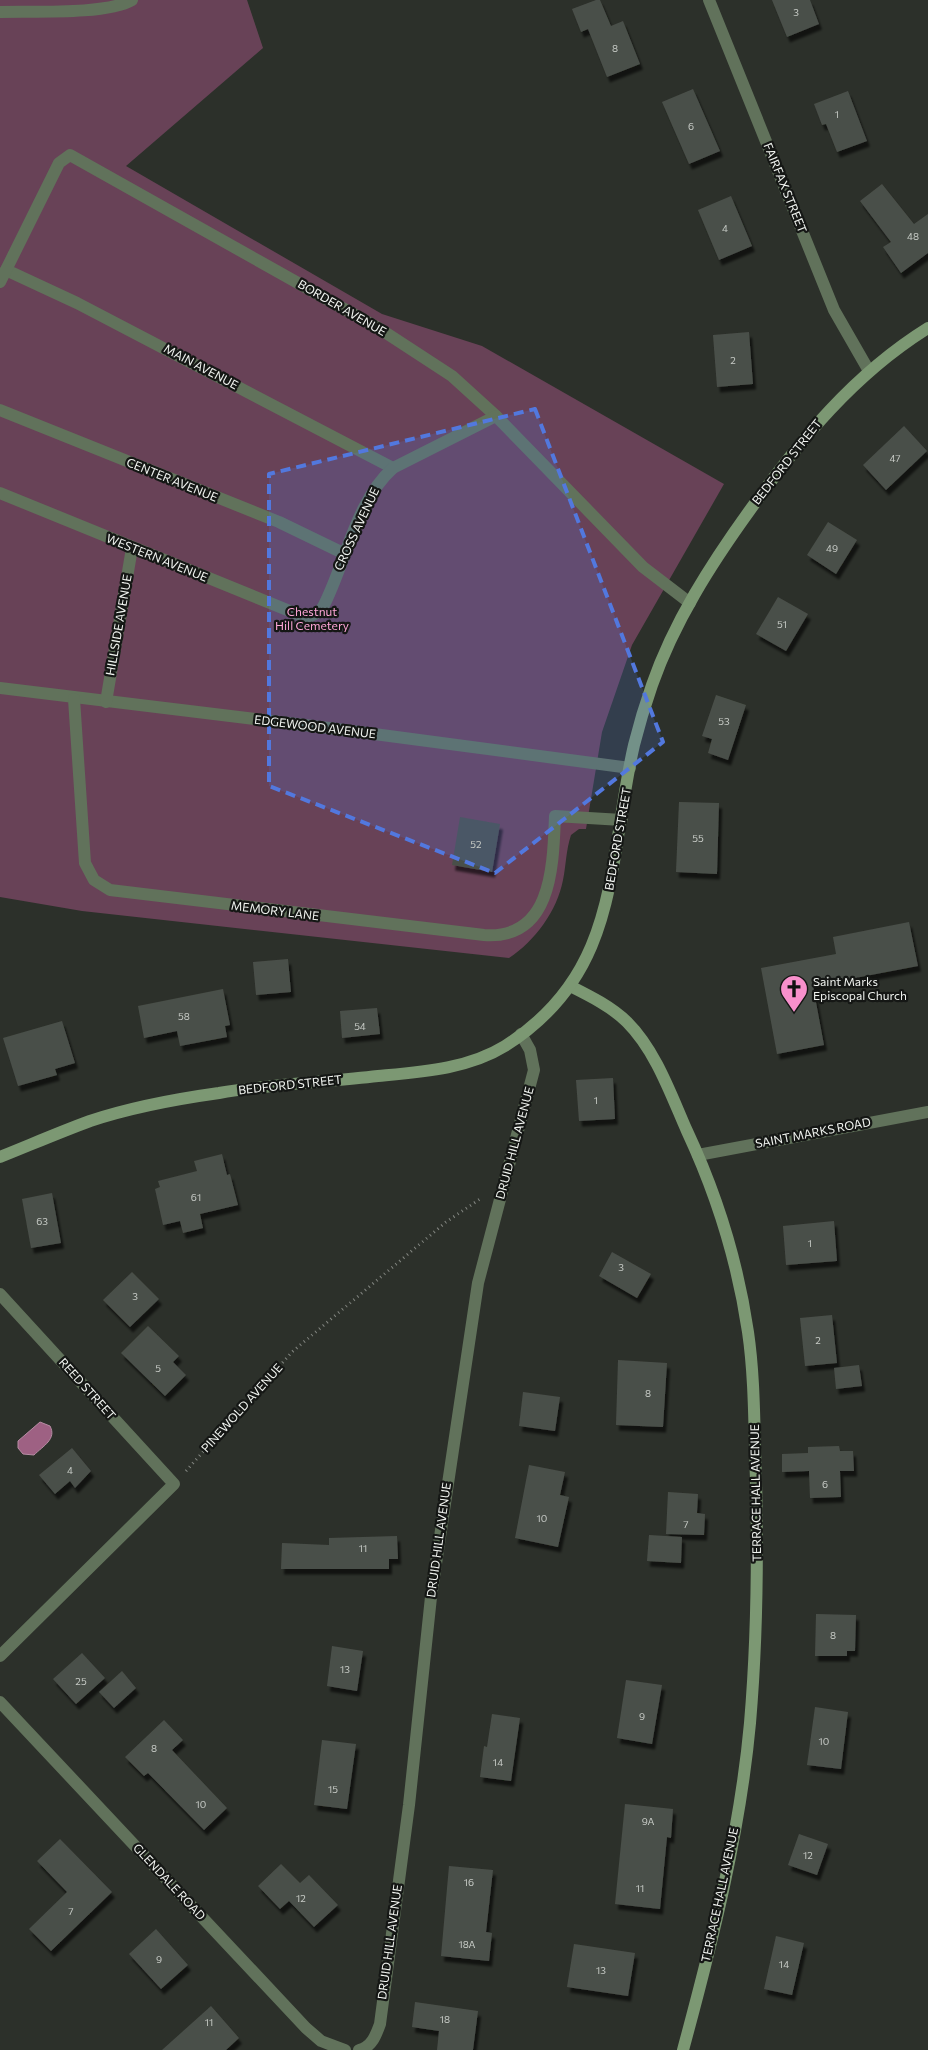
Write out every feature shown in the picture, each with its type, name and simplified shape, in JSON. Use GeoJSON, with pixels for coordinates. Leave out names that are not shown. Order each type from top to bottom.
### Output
{"type":"FeatureCollection","features":[{"type":"Feature","properties":{"kind":"main road","name":"BEDFORD STREET"},"geometry":{"type":"LineString","coordinates":[[0,1157],[91,1121],[155,1104],[255,1087],[438,1069],[490,1054],[543,1018],[570,986],[597,934],[616,866],[635,743],[652,686],[669,642],[690,602],[738,527],[790,455],[837,401],[869,372],[928,328]]}},
{"type":"Feature","properties":{"kind":"main road","name":"TERRACE HALL AVENUE"},"geometry":{"type":"LineString","coordinates":[[570,986],[623,1019],[637,1034],[660,1072],[714,1195],[728,1241],[748,1331],[754,1407],[758,1549],[756,1636],[751,1705],[739,1805],[725,1883],[683,2050]]}},
{"type":"Feature","properties":{"kind":"street"},"geometry":{"type":"LineString","coordinates":[[0,12],[103,9],[121,5],[132,0]]}},
{"type":"Feature","properties":{"kind":"street","name":"FAIRFAX STREET"},"geometry":{"type":"LineString","coordinates":[[709,0],[834,310],[869,372]]}},
{"type":"Feature","properties":{"kind":"street","name":"BORDER AVENUE"},"geometry":{"type":"LineString","coordinates":[[0,282],[59,163],[70,155],[380,329],[452,376],[496,416],[643,567],[666,586],[690,602]]}},
{"type":"Feature","properties":{"kind":"street","name":"MAIN AVENUE"},"geometry":{"type":"LineString","coordinates":[[6,270],[77,303],[393,468]]}},
{"type":"Feature","properties":{"kind":"street","name":"CENTER AVENUE"},"geometry":{"type":"LineString","coordinates":[[0,410],[279,522],[343,553]]}},
{"type":"Feature","properties":{"kind":"street","name":"CROSS AVENUE"},"geometry":{"type":"LineString","coordinates":[[314,615],[323,607],[343,553],[376,485],[393,468],[434,449],[496,416]]}},
{"type":"Feature","properties":{"kind":"street","name":"WESTERN AVENUE"},"geometry":{"type":"LineString","coordinates":[[0,493],[302,616],[314,615]]}},
{"type":"Feature","properties":{"kind":"street","name":"HILLSIDE AVENUE"},"geometry":{"type":"LineString","coordinates":[[106,702],[132,548]]}},
{"type":"Feature","properties":{"kind":"street","name":"EDGEWOOD AVENUE"},"geometry":{"type":"LineString","coordinates":[[0,688],[74,699],[329,728],[595,765],[630,768]]}},
{"type":"Feature","properties":{"kind":"street","name":"MEMORY LANE"},"geometry":{"type":"LineString","coordinates":[[74,699],[85,863],[94,880],[110,890],[484,935],[506,935],[528,923],[541,904],[551,868],[555,816],[622,820]]}},
{"type":"Feature","properties":{"kind":"street","name":"DRUID HILL AVENUE"},"geometry":{"type":"LineString","coordinates":[[361,2050],[375,2037],[380,2024],[409,1805],[432,1598],[449,1469],[478,1283],[534,1070],[530,1050],[521,1034]]}},
{"type":"Feature","properties":{"kind":"street","name":"SAINT MARKS ROAD"},"geometry":{"type":"LineString","coordinates":[[698,1155],[928,1112]]}},
{"type":"Feature","properties":{"kind":"street","name":"REED STREET"},"geometry":{"type":"LineString","coordinates":[[0,1294],[174,1484]]}},
{"type":"Feature","properties":{"kind":"street"},"geometry":{"type":"LineString","coordinates":[[0,1656],[174,1484]]}},
{"type":"Feature","properties":{"kind":"street","name":"GLENDALE ROAD"},"geometry":{"type":"LineString","coordinates":[[0,1702],[306,2028],[321,2041],[345,2050]]}},
{"type":"Feature","properties":{"kind":"path","name":"PINEWOLD AVENUE"},"geometry":{"type":"LineString","coordinates":[[174,1484],[292,1352],[446,1222],[503,1184]]}},
{"type":"Feature","properties":{"kind":"highlighted area"},"geometry":{"type":"Polygon","coordinates":[[[535,409],[663,742],[495,873],[269,786],[269,474],[535,409]]]}},
{"type":"Feature","properties":{"kind":"green space","name":"Chestnut Hill Cemetery"},"geometry":{"type":"Polygon","coordinates":[[[0,0],[247,0],[263,48],[126,166],[382,314],[482,346],[724,484],[632,645],[602,732],[586,829],[579,829],[571,835],[563,880],[556,903],[536,934],[509,958],[82,911],[0,897],[0,0]]]}},
{"type":"Feature","properties":{"kind":"shaded area"},"geometry":{"type":"Polygon","coordinates":[[[40,1422],[50,1426],[52,1435],[50,1439],[34,1455],[23,1454],[18,1448],[18,1441],[40,1422]]]}},
{"type":"Feature","properties":{"kind":"building"},"geometry":{"type":"Polygon","coordinates":[[[600,0],[611,26],[623,21],[640,64],[607,77],[588,29],[581,32],[572,9],[600,0]]]}},
{"type":"Feature","properties":{"kind":"building"},"geometry":{"type":"Polygon","coordinates":[[[772,0],[810,0],[819,24],[787,37],[772,0]]]}},
{"type":"Feature","properties":{"kind":"building"},"geometry":{"type":"Polygon","coordinates":[[[693,89],[720,151],[689,164],[662,102],[693,89]]]}},
{"type":"Feature","properties":{"kind":"building"},"geometry":{"type":"Polygon","coordinates":[[[848,91],[867,141],[837,152],[826,124],[822,125],[814,104],[848,91]]]}},
{"type":"Feature","properties":{"kind":"building"},"geometry":{"type":"Polygon","coordinates":[[[882,184],[914,224],[928,214],[928,253],[901,273],[883,247],[891,242],[860,201],[882,184]]]}},
{"type":"Feature","properties":{"kind":"building"},"geometry":{"type":"Polygon","coordinates":[[[731,196],[752,246],[719,260],[698,210],[731,196]]]}},
{"type":"Feature","properties":{"kind":"building"},"geometry":{"type":"Polygon","coordinates":[[[749,332],[753,384],[717,387],[713,335],[749,332]]]}},
{"type":"Feature","properties":{"kind":"building"},"geometry":{"type":"Polygon","coordinates":[[[904,426],[927,451],[886,490],[863,465],[904,426]]]}},
{"type":"Feature","properties":{"kind":"building"},"geometry":{"type":"Polygon","coordinates":[[[828,522],[857,540],[836,574],[807,555],[828,522]]]}},
{"type":"Feature","properties":{"kind":"building"},"geometry":{"type":"Polygon","coordinates":[[[778,597],[808,614],[786,651],[756,634],[778,597]]]}},
{"type":"Feature","properties":{"kind":"building"},"geometry":{"type":"Polygon","coordinates":[[[716,695],[746,705],[728,760],[708,753],[712,739],[702,736],[716,695]]]}},
{"type":"Feature","properties":{"kind":"building"},"geometry":{"type":"Polygon","coordinates":[[[679,802],[719,803],[717,874],[676,872],[679,802]]]}},
{"type":"Feature","properties":{"kind":"building"},"geometry":{"type":"Polygon","coordinates":[[[460,817],[500,824],[492,872],[452,865],[460,817]]]}},
{"type":"Feature","properties":{"kind":"building","name":"Saint Marks Episcopal Church"},"geometry":{"type":"Polygon","coordinates":[[[909,922],[918,966],[813,986],[824,1045],[777,1054],[761,968],[836,954],[833,937],[909,922]]]}},
{"type":"Feature","properties":{"kind":"building"},"geometry":{"type":"Polygon","coordinates":[[[288,959],[291,992],[256,995],[253,962],[288,959]]]}},
{"type":"Feature","properties":{"kind":"building"},"geometry":{"type":"Polygon","coordinates":[[[223,989],[230,1025],[225,1026],[227,1037],[180,1046],[177,1031],[144,1038],[138,1006],[223,989]]]}},
{"type":"Feature","properties":{"kind":"building"},"geometry":{"type":"Polygon","coordinates":[[[377,1008],[380,1034],[342,1038],[340,1011],[377,1008]]]}},
{"type":"Feature","properties":{"kind":"building"},"geometry":{"type":"Polygon","coordinates":[[[62,1021],[75,1063],[55,1069],[57,1075],[18,1086],[3,1038],[62,1021]]]}},
{"type":"Feature","properties":{"kind":"building"},"geometry":{"type":"Polygon","coordinates":[[[613,1078],[615,1119],[579,1121],[576,1080],[613,1078]]]}},
{"type":"Feature","properties":{"kind":"building"},"geometry":{"type":"Polygon","coordinates":[[[222,1154],[227,1175],[230,1174],[238,1205],[200,1214],[203,1228],[183,1233],[180,1221],[163,1225],[155,1189],[160,1187],[158,1181],[197,1171],[194,1161],[222,1154]]]}},
{"type":"Feature","properties":{"kind":"building"},"geometry":{"type":"Polygon","coordinates":[[[52,1193],[61,1243],[31,1248],[22,1199],[52,1193]]]}},
{"type":"Feature","properties":{"kind":"building"},"geometry":{"type":"Polygon","coordinates":[[[834,1221],[837,1261],[786,1265],[783,1226],[834,1221]]]}},
{"type":"Feature","properties":{"kind":"building"},"geometry":{"type":"Polygon","coordinates":[[[612,1252],[651,1274],[637,1298],[599,1276],[612,1252]]]}},
{"type":"Feature","properties":{"kind":"building"},"geometry":{"type":"Polygon","coordinates":[[[132,1272],[159,1299],[130,1327],[103,1300],[132,1272]]]}},
{"type":"Feature","properties":{"kind":"building"},"geometry":{"type":"Polygon","coordinates":[[[832,1315],[837,1363],[805,1366],[800,1318],[832,1315]]]}},
{"type":"Feature","properties":{"kind":"building"},"geometry":{"type":"Polygon","coordinates":[[[148,1326],[179,1356],[173,1362],[186,1375],[165,1396],[121,1353],[148,1326]]]}},
{"type":"Feature","properties":{"kind":"building"},"geometry":{"type":"Polygon","coordinates":[[[618,1360],[667,1363],[663,1427],[616,1425],[618,1360]]]}},
{"type":"Feature","properties":{"kind":"building"},"geometry":{"type":"Polygon","coordinates":[[[859,1365],[862,1386],[836,1389],[834,1368],[859,1365]]]}},
{"type":"Feature","properties":{"kind":"building"},"geometry":{"type":"Polygon","coordinates":[[[523,1392],[560,1397],[555,1431],[519,1426],[523,1392]]]}},
{"type":"Feature","properties":{"kind":"building"},"geometry":{"type":"Polygon","coordinates":[[[839,1446],[840,1451],[853,1451],[854,1471],[840,1471],[841,1497],[810,1498],[809,1471],[782,1472],[782,1454],[808,1453],[808,1447],[839,1446]]]}},
{"type":"Feature","properties":{"kind":"building"},"geometry":{"type":"Polygon","coordinates":[[[72,1448],[91,1471],[75,1488],[70,1481],[55,1494],[39,1475],[72,1448]]]}},
{"type":"Feature","properties":{"kind":"building"},"geometry":{"type":"Polygon","coordinates":[[[529,1465],[565,1472],[560,1495],[569,1497],[558,1547],[515,1538],[529,1465]]]}},
{"type":"Feature","properties":{"kind":"building"},"geometry":{"type":"Polygon","coordinates":[[[668,1492],[698,1494],[697,1513],[705,1514],[704,1535],[666,1534],[668,1492]]]}},
{"type":"Feature","properties":{"kind":"building"},"geometry":{"type":"Polygon","coordinates":[[[649,1535],[682,1537],[681,1563],[647,1561],[649,1535]]]}},
{"type":"Feature","properties":{"kind":"building"},"geometry":{"type":"Polygon","coordinates":[[[397,1536],[398,1559],[389,1559],[389,1569],[281,1569],[282,1543],[329,1545],[329,1538],[397,1536]]]}},
{"type":"Feature","properties":{"kind":"building"},"geometry":{"type":"Polygon","coordinates":[[[816,1614],[856,1615],[855,1651],[847,1651],[847,1656],[815,1656],[816,1614]]]}},
{"type":"Feature","properties":{"kind":"building"},"geometry":{"type":"Polygon","coordinates":[[[332,1646],[363,1651],[357,1691],[327,1686],[332,1646]]]}},
{"type":"Feature","properties":{"kind":"building"},"geometry":{"type":"Polygon","coordinates":[[[82,1653],[105,1678],[76,1704],[53,1679],[82,1653]]]}},
{"type":"Feature","properties":{"kind":"building"},"geometry":{"type":"Polygon","coordinates":[[[122,1671],[136,1688],[114,1708],[99,1692],[122,1671]]]}},
{"type":"Feature","properties":{"kind":"building"},"geometry":{"type":"Polygon","coordinates":[[[626,1680],[662,1685],[652,1744],[617,1738],[626,1680]]]}},
{"type":"Feature","properties":{"kind":"building"},"geometry":{"type":"Polygon","coordinates":[[[815,1707],[848,1712],[841,1769],[807,1765],[815,1707]]]}},
{"type":"Feature","properties":{"kind":"building"},"geometry":{"type":"Polygon","coordinates":[[[492,1714],[520,1718],[511,1781],[480,1777],[484,1746],[487,1747],[492,1714]]]}},
{"type":"Feature","properties":{"kind":"building"},"geometry":{"type":"Polygon","coordinates":[[[164,1720],[183,1740],[172,1750],[227,1808],[204,1830],[148,1773],[144,1776],[125,1757],[164,1720]]]}},
{"type":"Feature","properties":{"kind":"building"},"geometry":{"type":"Polygon","coordinates":[[[322,1740],[356,1744],[347,1809],[314,1805],[322,1740]]]}},
{"type":"Feature","properties":{"kind":"building"},"geometry":{"type":"Polygon","coordinates":[[[625,1804],[673,1809],[671,1838],[667,1837],[660,1909],[615,1904],[625,1804]]]}},
{"type":"Feature","properties":{"kind":"building"},"geometry":{"type":"Polygon","coordinates":[[[799,1834],[828,1844],[817,1875],[788,1865],[799,1834]]]}},
{"type":"Feature","properties":{"kind":"building"},"geometry":{"type":"Polygon","coordinates":[[[60,1839],[112,1892],[51,1951],[29,1929],[67,1892],[37,1861],[60,1839]]]}},
{"type":"Feature","properties":{"kind":"building"},"geometry":{"type":"Polygon","coordinates":[[[281,1864],[300,1883],[309,1875],[338,1905],[314,1927],[289,1901],[280,1909],[258,1886],[281,1864]]]}},
{"type":"Feature","properties":{"kind":"building"},"geometry":{"type":"Polygon","coordinates":[[[449,1866],[493,1870],[486,1932],[492,1933],[489,1961],[441,1956],[449,1866]]]}},
{"type":"Feature","properties":{"kind":"building"},"geometry":{"type":"Polygon","coordinates":[[[156,1929],[188,1965],[161,1989],[129,1954],[156,1929]]]}},
{"type":"Feature","properties":{"kind":"building"},"geometry":{"type":"Polygon","coordinates":[[[776,1936],[804,1943],[792,1995],[764,1989],[776,1936]]]}},
{"type":"Feature","properties":{"kind":"building"},"geometry":{"type":"Polygon","coordinates":[[[574,1944],[635,1953],[628,1996],[567,1987],[574,1944]]]}},
{"type":"Feature","properties":{"kind":"building"},"geometry":{"type":"Polygon","coordinates":[[[415,2002],[478,2011],[473,2050],[437,2050],[439,2031],[412,2027],[415,2002]]]}},
{"type":"Feature","properties":{"kind":"building"},"geometry":{"type":"Polygon","coordinates":[[[211,2006],[239,2038],[226,2050],[162,2050],[211,2006]]]}},
{"type":"Feature","properties":{"kind":"place","name":"Saint Marks Episcopal Church"},"geometry":{"type":"Point","coordinates":[794,1013]}}]}
